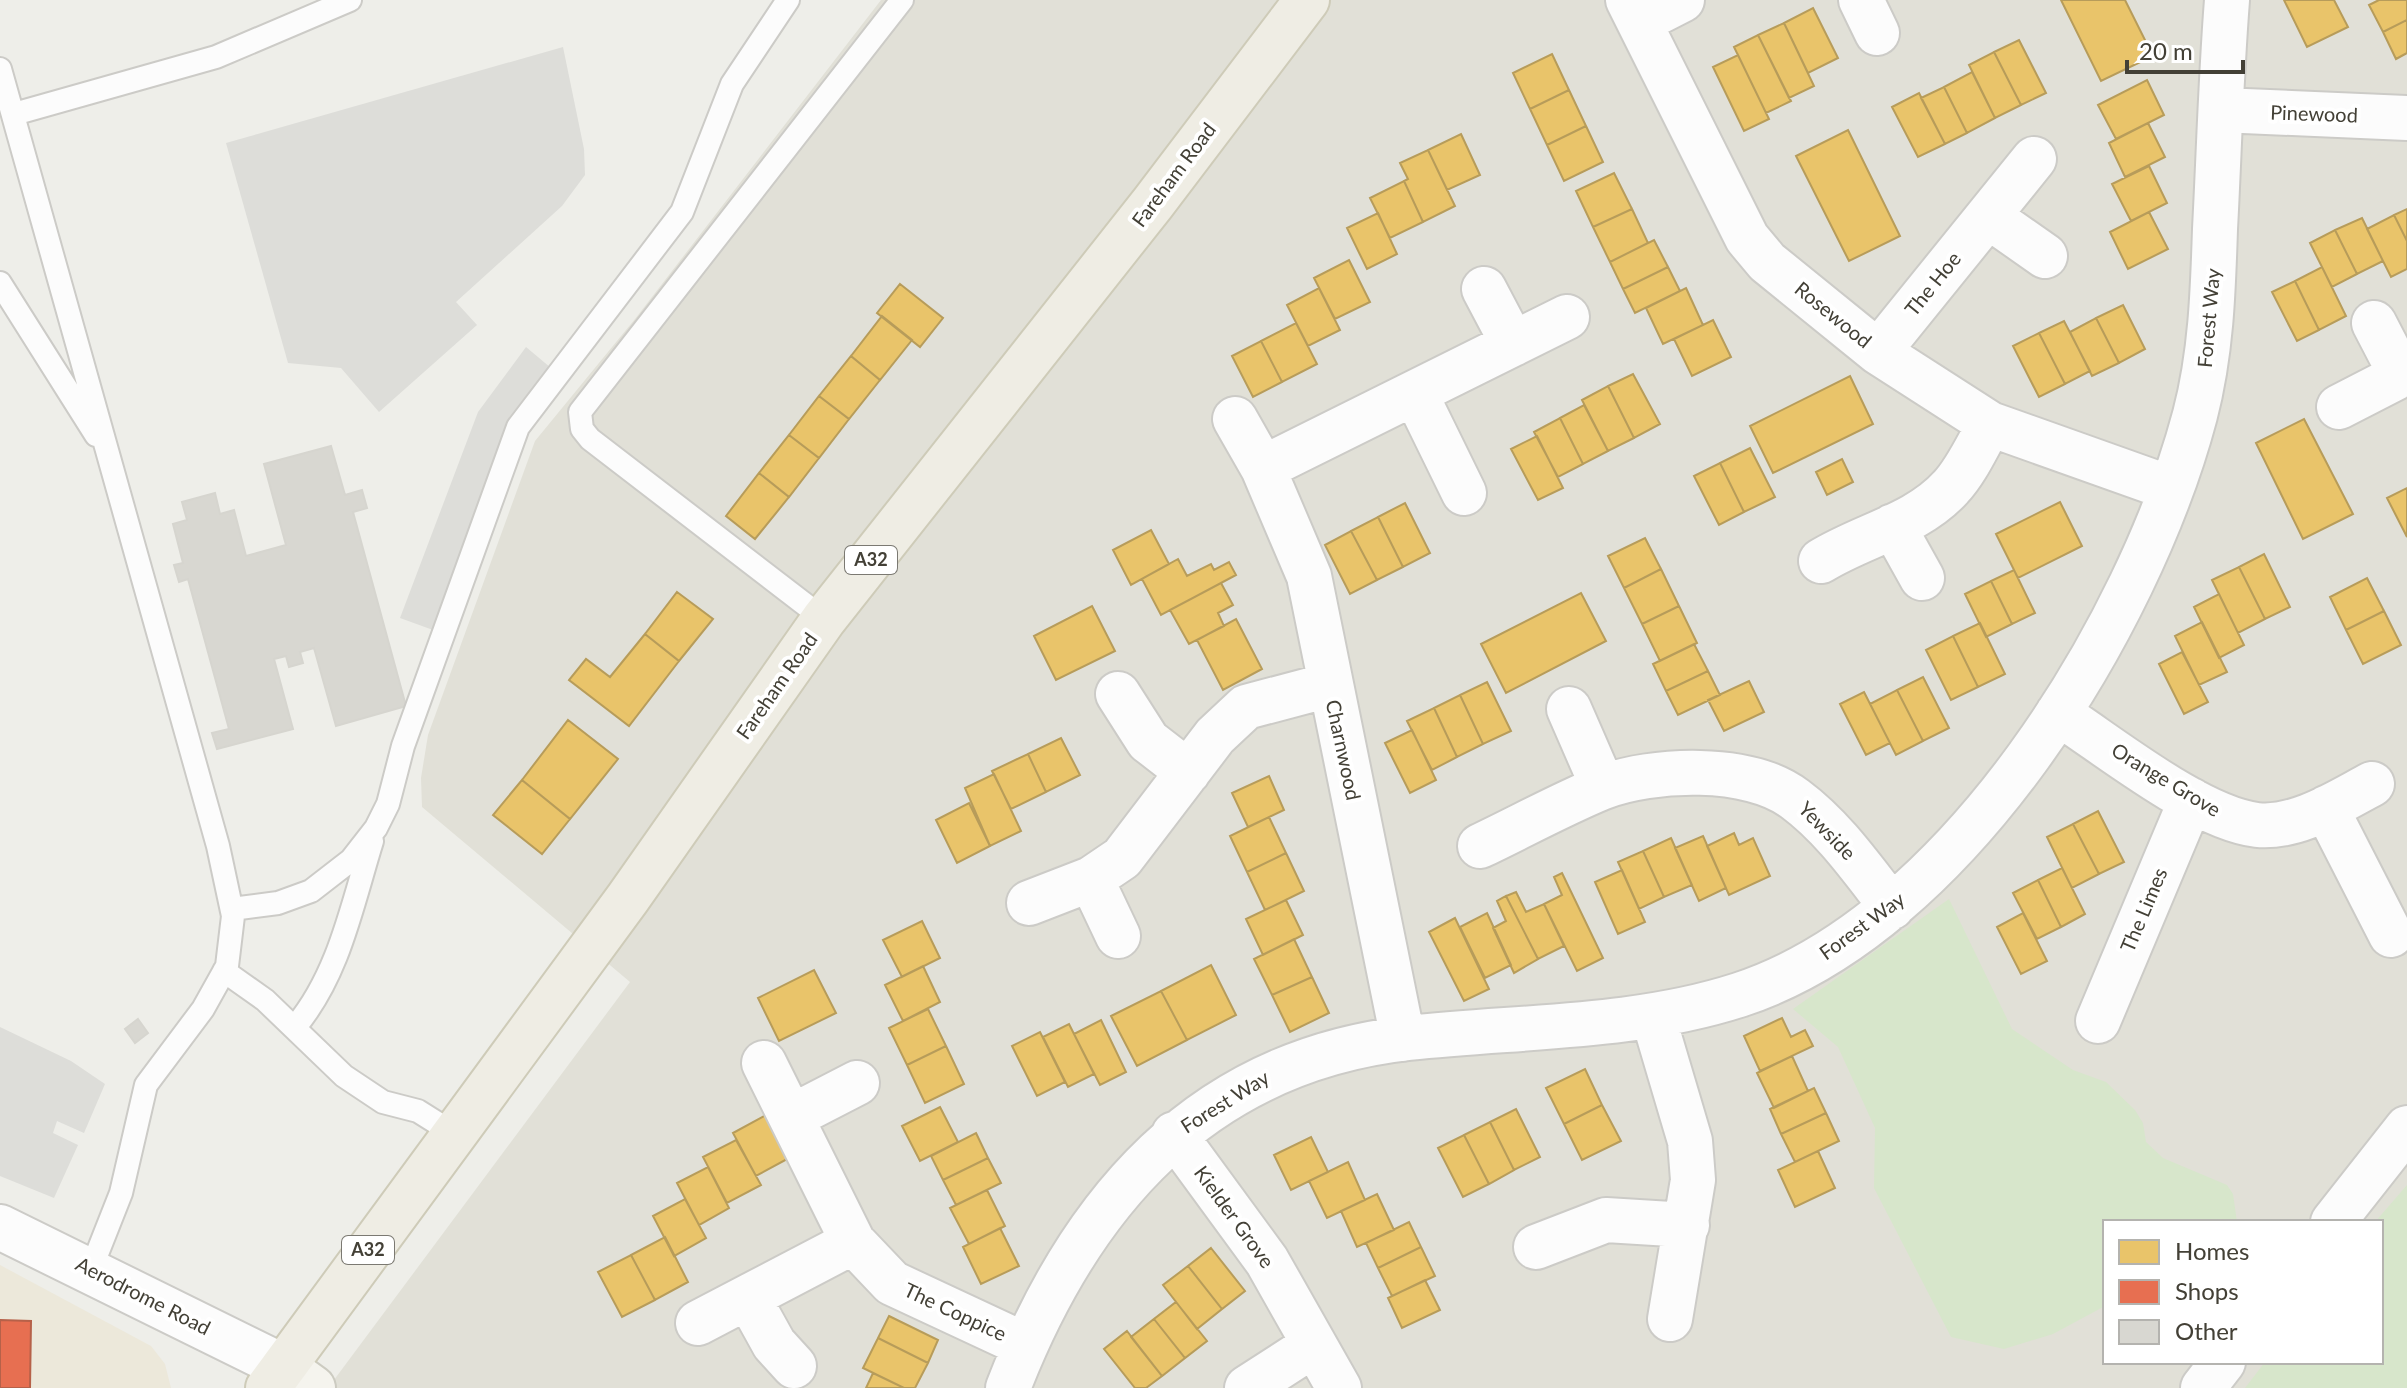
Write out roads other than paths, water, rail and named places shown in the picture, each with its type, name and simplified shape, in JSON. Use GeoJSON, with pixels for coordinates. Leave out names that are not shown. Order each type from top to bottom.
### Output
{"type":"FeatureCollection","features":[{"type":"Feature","properties":{"kind":"main road","name":"Fareham Road"},"geometry":{"type":"LineString","coordinates":[[288,1381],[453,1133],[628,898],[824,619],[1153,203],[1307,0]]}},
{"type":"Feature","properties":{"kind":"street"},"geometry":{"type":"LineString","coordinates":[[1634,11],[1682,0]]}},
{"type":"Feature","properties":{"kind":"street","name":"Forest Way"},"geometry":{"type":"LineString","coordinates":[[1008,1388],[1050,1293],[1118,1195],[1174,1134],[1263,1075],[1338,1050],[1403,1039],[1653,1016],[1742,994],[1820,958],[1892,907],[1935,870],[2000,795],[2058,713],[2125,596],[2151,542],[2194,420],[2210,351],[2227,0]]}},
{"type":"Feature","properties":{"kind":"street","name":"Rosewood"},"geometry":{"type":"LineString","coordinates":[[1634,11],[1747,238],[1767,262],[1878,352],[1990,424],[2170,488]]}},
{"type":"Feature","properties":{"kind":"street","name":"Pinewood"},"geometry":{"type":"LineString","coordinates":[[2221,110],[2407,118]]}},
{"type":"Feature","properties":{"kind":"street","name":"The Hoe"},"geometry":{"type":"LineString","coordinates":[[1878,352],[2034,159]]}},
{"type":"Feature","properties":{"kind":"street"},"geometry":{"type":"LineString","coordinates":[[1988,216],[2045,256]]}},
{"type":"Feature","properties":{"kind":"street"},"geometry":{"type":"LineString","coordinates":[[1484,289],[1513,344]]}},
{"type":"Feature","properties":{"kind":"street"},"geometry":{"type":"LineString","coordinates":[[1263,468],[1567,317]]}},
{"type":"Feature","properties":{"kind":"street"},"geometry":{"type":"LineString","coordinates":[[2339,407],[2404,374],[2374,323]]}},
{"type":"Feature","properties":{"kind":"street"},"geometry":{"type":"LineString","coordinates":[[1415,393],[1464,493]]}},
{"type":"Feature","properties":{"kind":"street","name":"Charnwood"},"geometry":{"type":"LineString","coordinates":[[1235,419],[1263,468],[1309,576],[1403,1039]]}},
{"type":"Feature","properties":{"kind":"street"},"geometry":{"type":"LineString","coordinates":[[1821,561],[1914,517],[1951,487],[1990,424]]}},
{"type":"Feature","properties":{"kind":"street"},"geometry":{"type":"LineString","coordinates":[[1893,526],[1922,578]]}},
{"type":"Feature","properties":{"kind":"street"},"geometry":{"type":"LineString","coordinates":[[1029,903],[1091,879],[1122,858],[1215,736],[1246,707],[1329,685]]}},
{"type":"Feature","properties":{"kind":"street"},"geometry":{"type":"LineString","coordinates":[[1118,694],[1148,741],[1188,772]]}},
{"type":"Feature","properties":{"kind":"street"},"geometry":{"type":"LineString","coordinates":[[1569,709],[1603,787]]}},
{"type":"Feature","properties":{"kind":"street","name":"Orange Grove"},"geometry":{"type":"LineString","coordinates":[[2058,713],[2191,800],[2222,815],[2258,825],[2296,820],[2372,784]]}},
{"type":"Feature","properties":{"kind":"street","name":"Yewside"},"geometry":{"type":"LineString","coordinates":[[1480,846],[1603,787],[1703,772],[1760,781],[1793,797],[1832,831],[1892,907]]}},
{"type":"Feature","properties":{"kind":"street","name":"The Limes"},"geometry":{"type":"LineString","coordinates":[[2098,1021],[2191,800]]}},
{"type":"Feature","properties":{"kind":"street"},"geometry":{"type":"LineString","coordinates":[[2326,808],[2391,935]]}},
{"type":"Feature","properties":{"kind":"street"},"geometry":{"type":"LineString","coordinates":[[1091,879],[1118,936]]}},
{"type":"Feature","properties":{"kind":"street"},"geometry":{"type":"LineString","coordinates":[[1653,1016],[1690,1141],[1693,1180],[1670,1319]]}},
{"type":"Feature","properties":{"kind":"street","name":"The Coppice"},"geometry":{"type":"LineString","coordinates":[[764,1063],[853,1242],[892,1283],[1025,1345]]}},
{"type":"Feature","properties":{"kind":"street"},"geometry":{"type":"LineString","coordinates":[[793,1116],[857,1083]]}},
{"type":"Feature","properties":{"kind":"street"},"geometry":{"type":"LineString","coordinates":[[2335,1220],[2407,1128]]}},
{"type":"Feature","properties":{"kind":"street","name":"Kielder Grove"},"geometry":{"type":"LineString","coordinates":[[1174,1134],[1267,1261],[1312,1346],[1339,1388]]}},
{"type":"Feature","properties":{"kind":"street"},"geometry":{"type":"LineString","coordinates":[[1536,1247],[1606,1220],[1687,1225]]}},
{"type":"Feature","properties":{"kind":"street","name":"Aerodrome Road"},"geometry":{"type":"LineString","coordinates":[[0,1227],[91,1269],[288,1381]]}},
{"type":"Feature","properties":{"kind":"street"},"geometry":{"type":"LineString","coordinates":[[698,1323],[853,1242]]}},
{"type":"Feature","properties":{"kind":"street"},"geometry":{"type":"LineString","coordinates":[[748,1297],[774,1344],[794,1366]]}},
{"type":"Feature","properties":{"kind":"street"},"geometry":{"type":"LineString","coordinates":[[1247,1388],[1312,1346]]}},
{"type":"Feature","properties":{"kind":"street"},"geometry":{"type":"LineString","coordinates":[[2203,1388],[2221,1364]]}},
{"type":"Feature","properties":{"kind":"lane"},"geometry":{"type":"LineString","coordinates":[[14,114],[216,57],[350,0]]}},
{"type":"Feature","properties":{"kind":"lane"},"geometry":{"type":"LineString","coordinates":[[295,1027],[312,1004],[332,965],[376,828],[388,804],[403,746],[518,427],[682,212],[732,84],[788,0]]}},
{"type":"Feature","properties":{"kind":"lane"},"geometry":{"type":"LineString","coordinates":[[824,619],[590,439],[582,429],[580,412],[902,0]]}},
{"type":"Feature","properties":{"kind":"lane"},"geometry":{"type":"LineString","coordinates":[[0,69],[115,471],[224,867],[232,909],[232,937],[224,971],[192,1026],[146,1085],[121,1193],[91,1269]]}},
{"type":"Feature","properties":{"kind":"lane"},"geometry":{"type":"LineString","coordinates":[[0,283],[80,407],[115,471]]}},
{"type":"Feature","properties":{"kind":"lane"},"geometry":{"type":"LineString","coordinates":[[232,909],[278,903],[311,891],[351,860],[376,828]]}},
{"type":"Feature","properties":{"kind":"lane"},"geometry":{"type":"LineString","coordinates":[[224,971],[252,989],[355,1083],[383,1102],[418,1111],[453,1133]]}}]}
